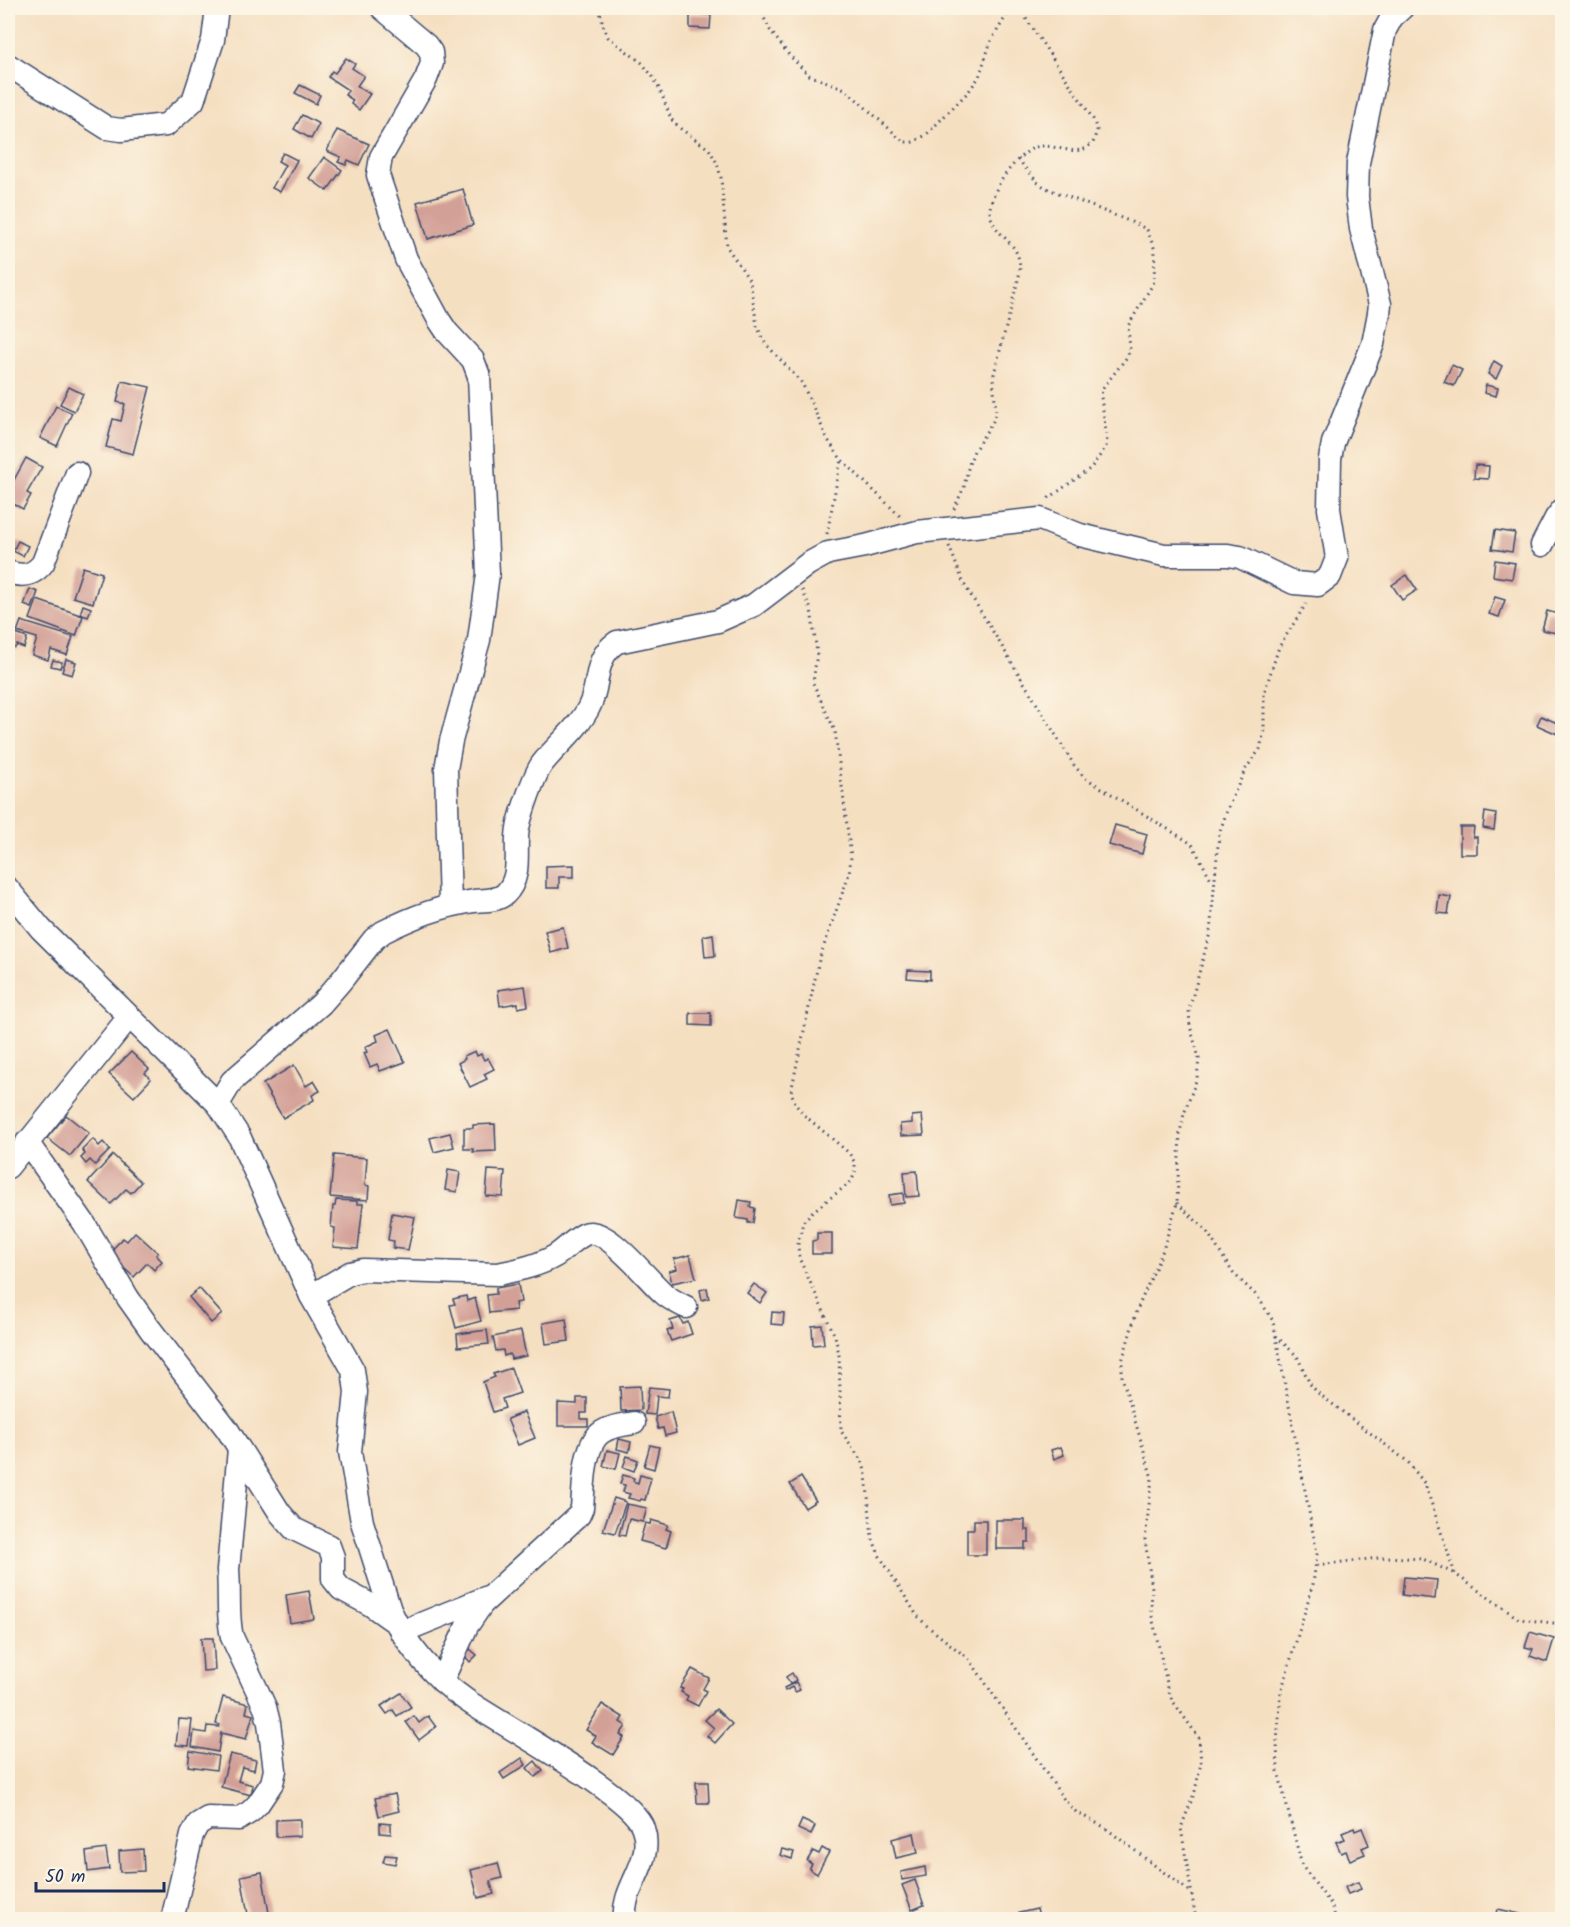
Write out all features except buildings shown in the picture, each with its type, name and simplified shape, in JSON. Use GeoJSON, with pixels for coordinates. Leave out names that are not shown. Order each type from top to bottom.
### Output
{"type":"FeatureCollection","features":[{"type":"Feature","properties":{"kind":"street"},"geometry":{"type":"LineString","coordinates":[[8,65],[107,128],[166,126],[193,101],[213,40],[217,8]]}},
{"type":"Feature","properties":{"kind":"street"},"geometry":{"type":"LineString","coordinates":[[382,8],[426,45],[431,52],[432,63],[426,79],[381,157],[378,175],[381,189],[406,258],[439,320],[473,360],[479,376],[488,574],[479,640],[451,741],[446,769],[450,905]]}},
{"type":"Feature","properties":{"kind":"street"},"geometry":{"type":"LineString","coordinates":[[218,1104],[240,1072],[321,1004],[374,939],[397,924],[450,905],[499,898],[507,892],[518,862],[518,829],[537,771],[581,721],[590,706],[602,657],[616,642],[718,621],[754,605],[823,554],[917,532],[1040,519],[1080,535],[1164,555],[1240,557],[1294,583],[1318,585],[1330,576],[1337,558],[1329,510],[1332,443],[1372,344],[1380,304],[1361,229],[1357,197],[1358,163],[1385,30],[1392,17],[1402,8]]}},
{"type":"Feature","properties":{"kind":"street"},"geometry":{"type":"LineString","coordinates":[[8,572],[18,576],[30,574],[37,571],[43,563],[77,473]]}},
{"type":"Feature","properties":{"kind":"street"},"geometry":{"type":"LineString","coordinates":[[1542,545],[1556,518],[1563,510]]}},
{"type":"Feature","properties":{"kind":"street"},"geometry":{"type":"LineString","coordinates":[[8,888],[41,929],[218,1104],[239,1136],[310,1296],[353,1370],[357,1392],[350,1452],[362,1522],[390,1610],[399,1627],[442,1681],[465,1700],[557,1757],[621,1801],[634,1813],[643,1826],[646,1845],[644,1860],[623,1907],[625,1920]]}},
{"type":"Feature","properties":{"kind":"street"},"geometry":{"type":"LineString","coordinates":[[8,1167],[129,1017]]}},
{"type":"Feature","properties":{"kind":"street"},"geometry":{"type":"LineString","coordinates":[[27,1142],[84,1223],[108,1266],[140,1315],[227,1429],[287,1522],[300,1532],[329,1546],[332,1552],[333,1579],[340,1588],[371,1605],[399,1627]]}},
{"type":"Feature","properties":{"kind":"street"},"geometry":{"type":"LineString","coordinates":[[310,1296],[350,1273],[363,1270],[487,1274],[514,1270],[540,1263],[585,1234],[594,1233],[614,1244],[665,1295],[686,1307]]}},
{"type":"Feature","properties":{"kind":"street"},"geometry":{"type":"LineString","coordinates":[[442,1681],[467,1626],[482,1604],[579,1515],[582,1508],[588,1455],[595,1438],[610,1428],[634,1423]]}},
{"type":"Feature","properties":{"kind":"street"},"geometry":{"type":"LineString","coordinates":[[172,1920],[192,1835],[198,1824],[208,1818],[239,1819],[250,1812],[272,1783],[275,1770],[265,1707],[229,1626],[228,1570],[239,1449]]}},
{"type":"Feature","properties":{"kind":"street"},"geometry":{"type":"LineString","coordinates":[[399,1627],[492,1595]]}},
{"type":"Feature","properties":{"kind":"path"},"geometry":{"type":"LineString","coordinates":[[598,8],[608,37],[642,63],[657,84],[671,119],[709,149],[717,163],[727,247],[750,281],[757,326],[765,343],[802,383],[828,440],[841,459],[917,532]]}},
{"type":"Feature","properties":{"kind":"path"},"geometry":{"type":"LineString","coordinates":[[759,8],[770,30],[789,55],[809,75],[845,89],[904,142],[926,135],[969,91],[979,77],[991,41],[1011,8]]}},
{"type":"Feature","properties":{"kind":"path"},"geometry":{"type":"LineString","coordinates":[[1019,8],[1093,119],[1097,130],[1093,143],[1081,150],[1038,146],[1028,150],[1018,159],[995,190],[989,210],[992,220],[1016,250],[1020,260],[1020,272],[993,378],[996,412],[971,457],[964,488],[942,529],[964,584],[1074,765],[1084,777],[1191,844],[1214,884]]}},
{"type":"Feature","properties":{"kind":"path"},"geometry":{"type":"LineString","coordinates":[[1106,8],[1126,13],[1140,8]]}},
{"type":"Feature","properties":{"kind":"path"},"geometry":{"type":"LineString","coordinates":[[1018,159],[1037,182],[1046,188],[1147,230],[1155,250],[1154,282],[1128,326],[1130,350],[1102,389],[1106,447],[1091,468],[1049,498],[1040,519]]}},
{"type":"Feature","properties":{"kind":"path"},"geometry":{"type":"LineString","coordinates":[[823,554],[841,459]]}},
{"type":"Feature","properties":{"kind":"path"},"geometry":{"type":"LineString","coordinates":[[795,575],[811,609],[817,653],[813,683],[835,731],[851,857],[849,874],[819,960],[791,1092],[796,1105],[804,1115],[849,1154],[855,1163],[855,1173],[851,1182],[812,1212],[803,1222],[798,1244],[799,1258],[835,1336],[839,1354],[841,1431],[863,1463],[872,1537],[879,1555],[916,1614],[970,1660],[1065,1801],[1076,1812],[1104,1827],[1191,1893]]}},
{"type":"Feature","properties":{"kind":"path"},"geometry":{"type":"LineString","coordinates":[[1196,1920],[1180,1828],[1195,1791],[1201,1763],[1201,1745],[1199,1738],[1172,1700],[1151,1612],[1152,1588],[1145,1540],[1152,1478],[1122,1377],[1122,1361],[1137,1310],[1163,1250],[1177,1203],[1180,1132],[1197,1078],[1199,1058],[1190,1026],[1189,1010],[1210,933],[1219,834],[1245,770],[1260,749],[1264,731],[1264,693],[1280,647],[1318,585]]}},
{"type":"Feature","properties":{"kind":"path"},"geometry":{"type":"LineString","coordinates":[[1177,1203],[1206,1230],[1233,1274],[1258,1297],[1273,1321],[1317,1554],[1313,1584],[1281,1692],[1277,1742],[1278,1771],[1302,1866],[1331,1904],[1336,1920]]}},
{"type":"Feature","properties":{"kind":"path"},"geometry":{"type":"LineString","coordinates":[[1276,1336],[1297,1356],[1310,1384],[1318,1393],[1408,1462],[1425,1484],[1455,1574]]}},
{"type":"Feature","properties":{"kind":"path"},"geometry":{"type":"LineString","coordinates":[[1317,1565],[1387,1557],[1422,1559],[1455,1574],[1519,1619],[1563,1624]]}}]}
